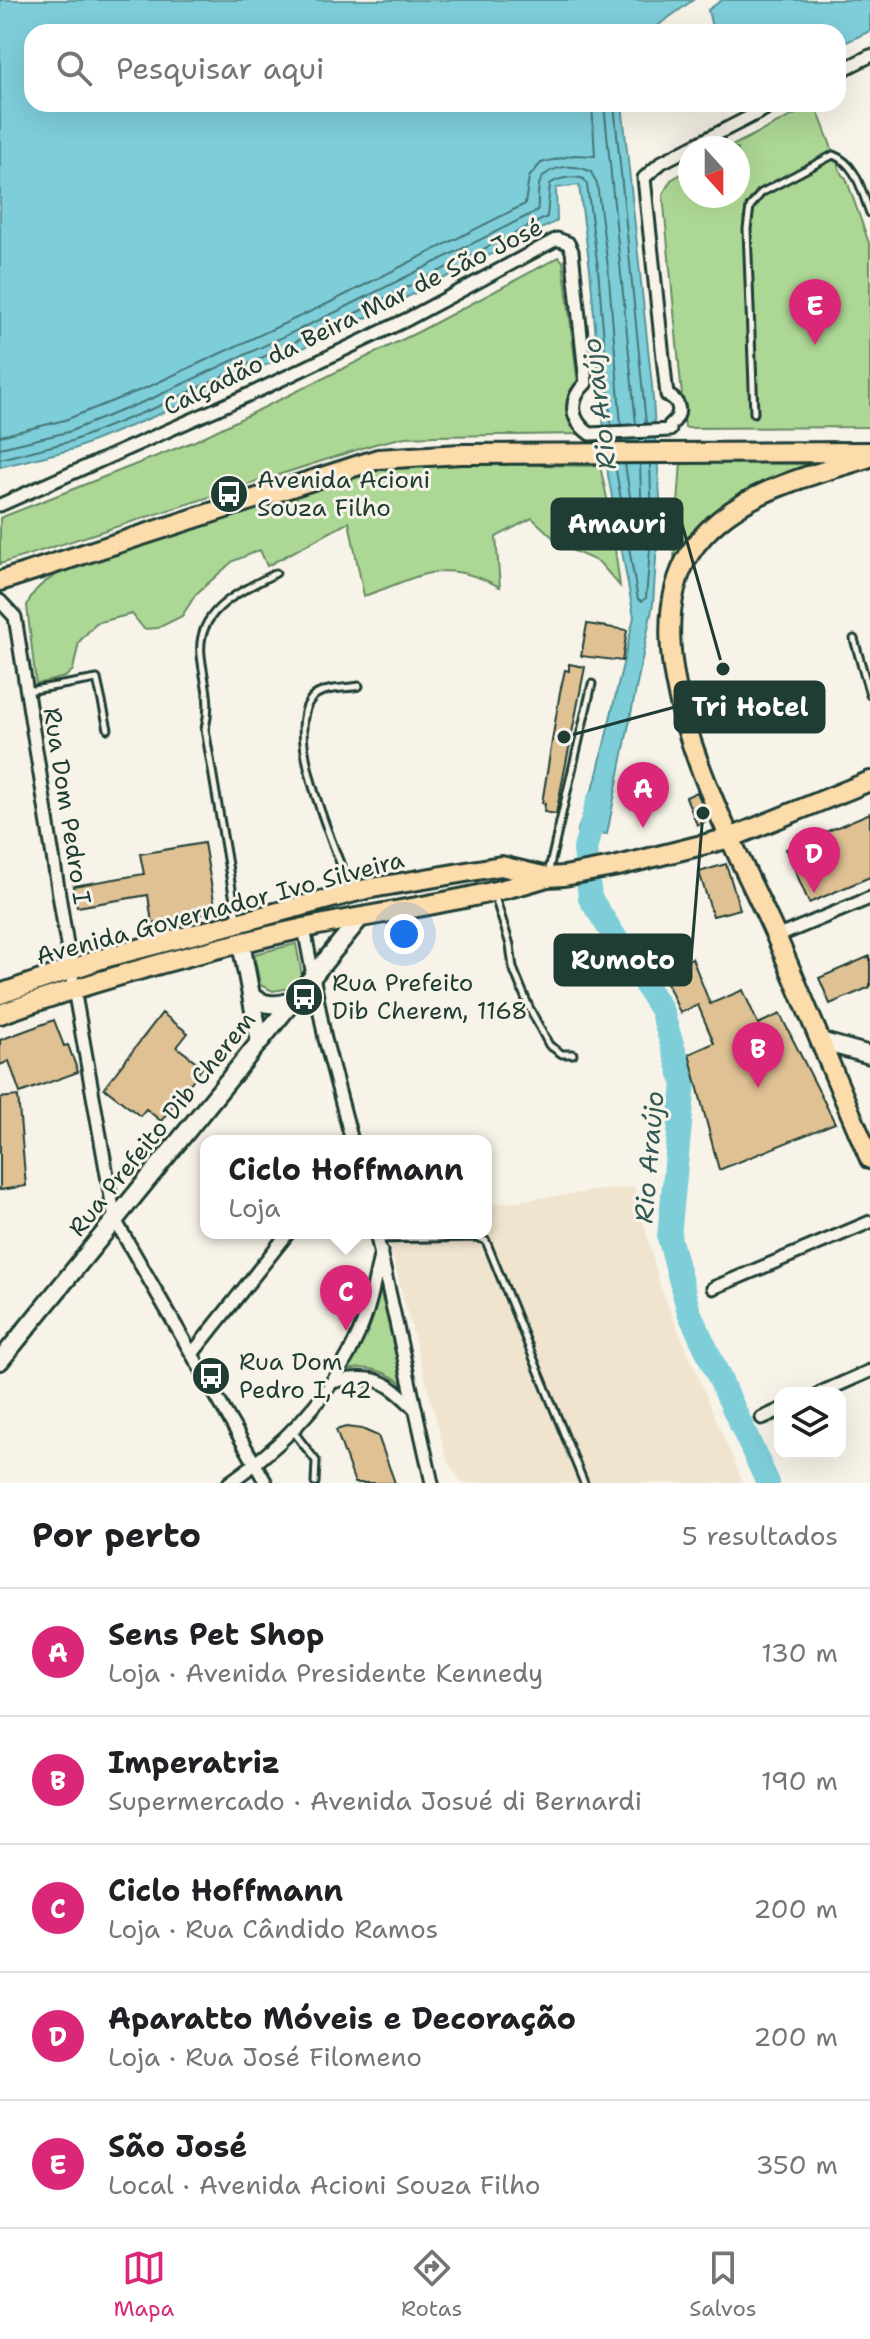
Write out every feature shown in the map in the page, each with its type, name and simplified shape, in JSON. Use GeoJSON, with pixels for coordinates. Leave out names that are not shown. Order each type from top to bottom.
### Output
{"type":"FeatureCollection","features":[{"type":"Feature","properties":{"kind":"main road"},"geometry":{"type":"LineString","coordinates":[[0,581],[378,459],[590,444],[671,451],[870,454]]}},
{"type":"Feature","properties":{"kind":"main road"},"geometry":{"type":"LineString","coordinates":[[870,454],[778,487],[746,501],[720,519],[689,556],[679,577],[670,623],[673,672],[690,737],[730,838],[776,937],[870,1159]]}},
{"type":"Feature","properties":{"kind":"main road"},"geometry":{"type":"LineString","coordinates":[[555,876],[618,866],[730,838],[870,781]]}},
{"type":"Feature","properties":{"kind":"main road","name":"Avenida Governador Ivo Silveira"},"geometry":{"type":"LineString","coordinates":[[0,994],[72,968],[352,893],[501,866],[555,876]]}},
{"type":"Feature","properties":{"kind":"main road","name":"Avenida Governador Ivo Silveira"},"geometry":{"type":"LineString","coordinates":[[0,1014],[74,989],[241,943],[493,892],[555,876]]}},
{"type":"Feature","properties":{"kind":"main road","name":"Rua Prefeito Dib Cherem"},"geometry":{"type":"LineString","coordinates":[[0,1361],[361,917]]}},
{"type":"Feature","properties":{"kind":"main road"},"geometry":{"type":"LineString","coordinates":[[238,923],[260,1042]]}},
{"type":"Feature","properties":{"kind":"main road"},"geometry":{"type":"LineString","coordinates":[[252,997],[264,1005],[278,1006],[292,1001]]}},
{"type":"Feature","properties":{"kind":"main road"},"geometry":{"type":"LineString","coordinates":[[820,1041],[870,1055]]}},
{"type":"Feature","properties":{"kind":"street"},"geometry":{"type":"LineString","coordinates":[[846,68],[870,56]]}},
{"type":"Feature","properties":{"kind":"street"},"geometry":{"type":"LineString","coordinates":[[590,444],[670,430],[670,425],[679,415],[677,402],[667,395],[644,178],[662,162],[759,112]]}},
{"type":"Feature","properties":{"kind":"street","name":"Calçadão da Beira Mar de São José"},"geometry":{"type":"LineString","coordinates":[[0,505],[285,378],[408,319],[557,239],[568,243],[572,251],[586,383],[579,390],[573,408],[579,427],[590,444]]}},
{"type":"Feature","properties":{"kind":"street","name":"Rua Dom Pedro I"},"geometry":{"type":"LineString","coordinates":[[0,601],[15,617],[74,989],[115,1220],[266,1483]]}},
{"type":"Feature","properties":{"kind":"street"},"geometry":{"type":"LineString","coordinates":[[776,937],[870,898]]}},
{"type":"Feature","properties":{"kind":"street"},"geometry":{"type":"LineString","coordinates":[[304,928],[325,1039],[350,1135]]}},
{"type":"Feature","properties":{"kind":"street"},"geometry":{"type":"LineString","coordinates":[[713,1288],[870,1222]]}},
{"type":"Feature","properties":{"kind":"street"},"geometry":{"type":"LineString","coordinates":[[192,1354],[283,1239]]}},
{"type":"Feature","properties":{"kind":"street"},"geometry":{"type":"LineString","coordinates":[[229,1483],[293,1430],[332,1382],[359,1334],[379,1241]]}},
{"type":"Feature","properties":{"kind":"street"},"geometry":{"type":"LineString","coordinates":[[379,1241],[432,1483]]}},
{"type":"Feature","properties":{"kind":"street"},"geometry":{"type":"LineString","coordinates":[[834,1387],[870,1371]]}},
{"type":"Feature","properties":{"kind":"street"},"geometry":{"type":"LineString","coordinates":[[332,1382],[354,1377],[381,1380],[396,1389],[417,1410]]}},
{"type":"Feature","properties":{"kind":"street"},"geometry":{"type":"LineString","coordinates":[[762,1418],[774,1413]]}},
{"type":"Feature","properties":{"kind":"lane"},"geometry":{"type":"LineString","coordinates":[[754,413],[747,229],[750,207],[761,193],[833,155],[852,168],[870,213]]}},
{"type":"Feature","properties":{"kind":"lane"},"geometry":{"type":"LineString","coordinates":[[238,923],[205,729],[208,686],[201,654],[202,635],[212,614],[226,599],[276,573]]}},
{"type":"Feature","properties":{"kind":"lane"},"geometry":{"type":"LineString","coordinates":[[854,639],[870,695]]}},
{"type":"Feature","properties":{"kind":"lane"},"geometry":{"type":"LineString","coordinates":[[26,691],[97,679],[108,729]]}},
{"type":"Feature","properties":{"kind":"lane"},"geometry":{"type":"LineString","coordinates":[[555,876],[592,684]]}},
{"type":"Feature","properties":{"kind":"lane"},"geometry":{"type":"LineString","coordinates":[[352,893],[311,784],[304,743],[305,715],[312,699],[324,691],[359,686]]}},
{"type":"Feature","properties":{"kind":"lane"},"geometry":{"type":"LineString","coordinates":[[493,892],[510,945],[513,968],[529,1007],[549,1045],[562,1054],[573,1054]]}},
{"type":"Feature","properties":{"kind":"lane"},"geometry":{"type":"LineString","coordinates":[[379,1241],[428,1239]]}},
{"type":"Feature","properties":{"kind":"lane"},"geometry":{"type":"LineString","coordinates":[[482,1239],[486,1241],[584,1483]]}},
{"type":"Feature","properties":{"kind":"lane"},"geometry":{"type":"LineString","coordinates":[[293,1430],[316,1461],[315,1483]]}},
{"type":"Feature","properties":{"kind":"shaded area"},"geometry":{"type":"Polygon","coordinates":[[[634,1186],[661,1289],[743,1483],[463,1483],[448,1463],[388,1239],[492,1239],[492,1204],[634,1186]]]}},
{"type":"Feature","properties":{"kind":"green space"},"geometry":{"type":"Polygon","coordinates":[[[799,112],[818,112],[870,246],[870,427],[685,428],[663,194],[671,180],[678,176],[678,208],[750,208],[750,137],[799,112]]]}},
{"type":"Feature","properties":{"kind":"green space"},"geometry":{"type":"Polygon","coordinates":[[[559,257],[563,262],[578,385],[569,397],[566,410],[569,422],[579,434],[405,437],[0,564],[0,518],[195,441],[420,331],[559,257]]]}},
{"type":"Feature","properties":{"kind":"green space"},"geometry":{"type":"Polygon","coordinates":[[[681,462],[814,464],[734,498],[703,523],[674,560],[681,462]]]}},
{"type":"Feature","properties":{"kind":"green space"},"geometry":{"type":"Polygon","coordinates":[[[455,464],[600,466],[620,586],[599,562],[562,546],[532,518],[496,537],[500,587],[480,578],[446,571],[417,577],[364,596],[349,522],[267,566],[260,550],[233,561],[196,594],[182,616],[158,628],[144,629],[132,614],[96,623],[79,642],[73,670],[65,677],[36,684],[27,606],[38,588],[69,568],[381,469],[455,464]]]}},
{"type":"Feature","properties":{"kind":"green space"},"geometry":{"type":"Polygon","coordinates":[[[296,944],[302,975],[290,988],[273,991],[260,985],[254,954],[296,944]]]}},
{"type":"Feature","properties":{"kind":"green space"},"geometry":{"type":"Polygon","coordinates":[[[377,1278],[404,1386],[392,1376],[377,1370],[347,1370],[368,1326],[377,1278]]]}},
{"type":"Feature","properties":{"kind":"water"},"geometry":{"type":"Polygon","coordinates":[[[0,0],[693,0],[660,24],[24,24],[24,112],[623,112],[652,386],[660,498],[653,604],[607,834],[577,832],[596,779],[634,617],[608,475],[590,269],[579,185],[556,188],[557,221],[344,329],[160,414],[74,449],[0,467],[0,0]]]}},
{"type":"Feature","properties":{"kind":"water"},"geometry":{"type":"Polygon","coordinates":[[[722,0],[870,0],[870,31],[846,42],[846,24],[711,24],[708,10],[722,0]]]}},
{"type":"Feature","properties":{"kind":"building"},"geometry":{"type":"Polygon","coordinates":[[[587,624],[627,630],[622,661],[581,656],[587,624]]]}},
{"type":"Feature","properties":{"kind":"building"},"geometry":{"type":"Polygon","coordinates":[[[569,664],[585,667],[556,814],[544,812],[545,804],[542,803],[560,692],[569,664]]]}},
{"type":"Feature","properties":{"kind":"building"},"geometry":{"type":"Polygon","coordinates":[[[697,792],[709,820],[697,825],[686,797],[697,792]]]}},
{"type":"Feature","properties":{"kind":"building"},"geometry":{"type":"Polygon","coordinates":[[[870,813],[870,877],[809,903],[786,849],[870,813]]]}},
{"type":"Feature","properties":{"kind":"building"},"geometry":{"type":"Polygon","coordinates":[[[204,843],[216,912],[152,923],[148,895],[77,907],[73,886],[144,874],[140,854],[204,843]]]}},
{"type":"Feature","properties":{"kind":"building"},"geometry":{"type":"Polygon","coordinates":[[[726,864],[740,909],[713,916],[699,872],[726,864]]]}},
{"type":"Feature","properties":{"kind":"building"},"geometry":{"type":"Polygon","coordinates":[[[870,956],[870,987],[830,1004],[819,978],[870,956]]]}},
{"type":"Feature","properties":{"kind":"building"},"geometry":{"type":"Polygon","coordinates":[[[692,958],[710,1004],[743,990],[758,1024],[780,1014],[835,1123],[719,1170],[689,1054],[714,1043],[698,1005],[680,1013],[662,971],[692,958]]]}},
{"type":"Feature","properties":{"kind":"building"},"geometry":{"type":"Polygon","coordinates":[[[162,1013],[188,1033],[177,1047],[203,1067],[161,1121],[146,1109],[140,1116],[104,1088],[162,1013]]]}},
{"type":"Feature","properties":{"kind":"building"},"geometry":{"type":"Polygon","coordinates":[[[54,1020],[78,1072],[20,1093],[9,1061],[0,1065],[0,1040],[54,1020]]]}},
{"type":"Feature","properties":{"kind":"building"},"geometry":{"type":"Polygon","coordinates":[[[18,1096],[26,1186],[0,1190],[0,1098],[18,1096]]]}},
{"type":"Feature","properties":{"kind":"building"},"geometry":{"type":"Polygon","coordinates":[[[346,1427],[362,1429],[378,1436],[395,1483],[355,1483],[336,1430],[346,1427]]]}},
{"type":"Feature","properties":{"kind":"waterway","name":"Rio Araújo"},"geometry":{"type":"LineString","coordinates":[[598,801],[585,849],[590,898],[661,1009],[684,1083],[669,1237],[689,1312],[768,1483]]}},
{"type":"Feature","properties":{"kind":"place","name":"São José"},"geometry":{"type":"Point","coordinates":[815,345]}},
{"type":"Feature","properties":{"kind":"place","name":"Avenida Acioni Souza Filho"},"geometry":{"type":"Point","coordinates":[229,494]}},
{"type":"Feature","properties":{"kind":"place","name":"Amauri"},"geometry":{"type":"Point","coordinates":[723,669]}},
{"type":"Feature","properties":{"kind":"place","name":"Tri Hotel"},"geometry":{"type":"Point","coordinates":[564,737]}},
{"type":"Feature","properties":{"kind":"place","name":"Rumoto"},"geometry":{"type":"Point","coordinates":[703,813]}},
{"type":"Feature","properties":{"kind":"place","name":"Sens Pet Shop"},"geometry":{"type":"Point","coordinates":[643,828]}},
{"type":"Feature","properties":{"kind":"place","name":"Aparatto Móveis e Decoração"},"geometry":{"type":"Point","coordinates":[814,893]}},
{"type":"Feature","properties":{"kind":"place","name":"Rua Prefeito Dib Cherem, 1168"},"geometry":{"type":"Point","coordinates":[304,997]}},
{"type":"Feature","properties":{"kind":"place","name":"Imperatriz"},"geometry":{"type":"Point","coordinates":[758,1088]}},
{"type":"Feature","properties":{"kind":"place","name":"Ciclo Hoffmann"},"geometry":{"type":"Point","coordinates":[346,1331]}},
{"type":"Feature","properties":{"kind":"place","name":"Rua Dom Pedro I, 42"},"geometry":{"type":"Point","coordinates":[211,1376]}}]}
